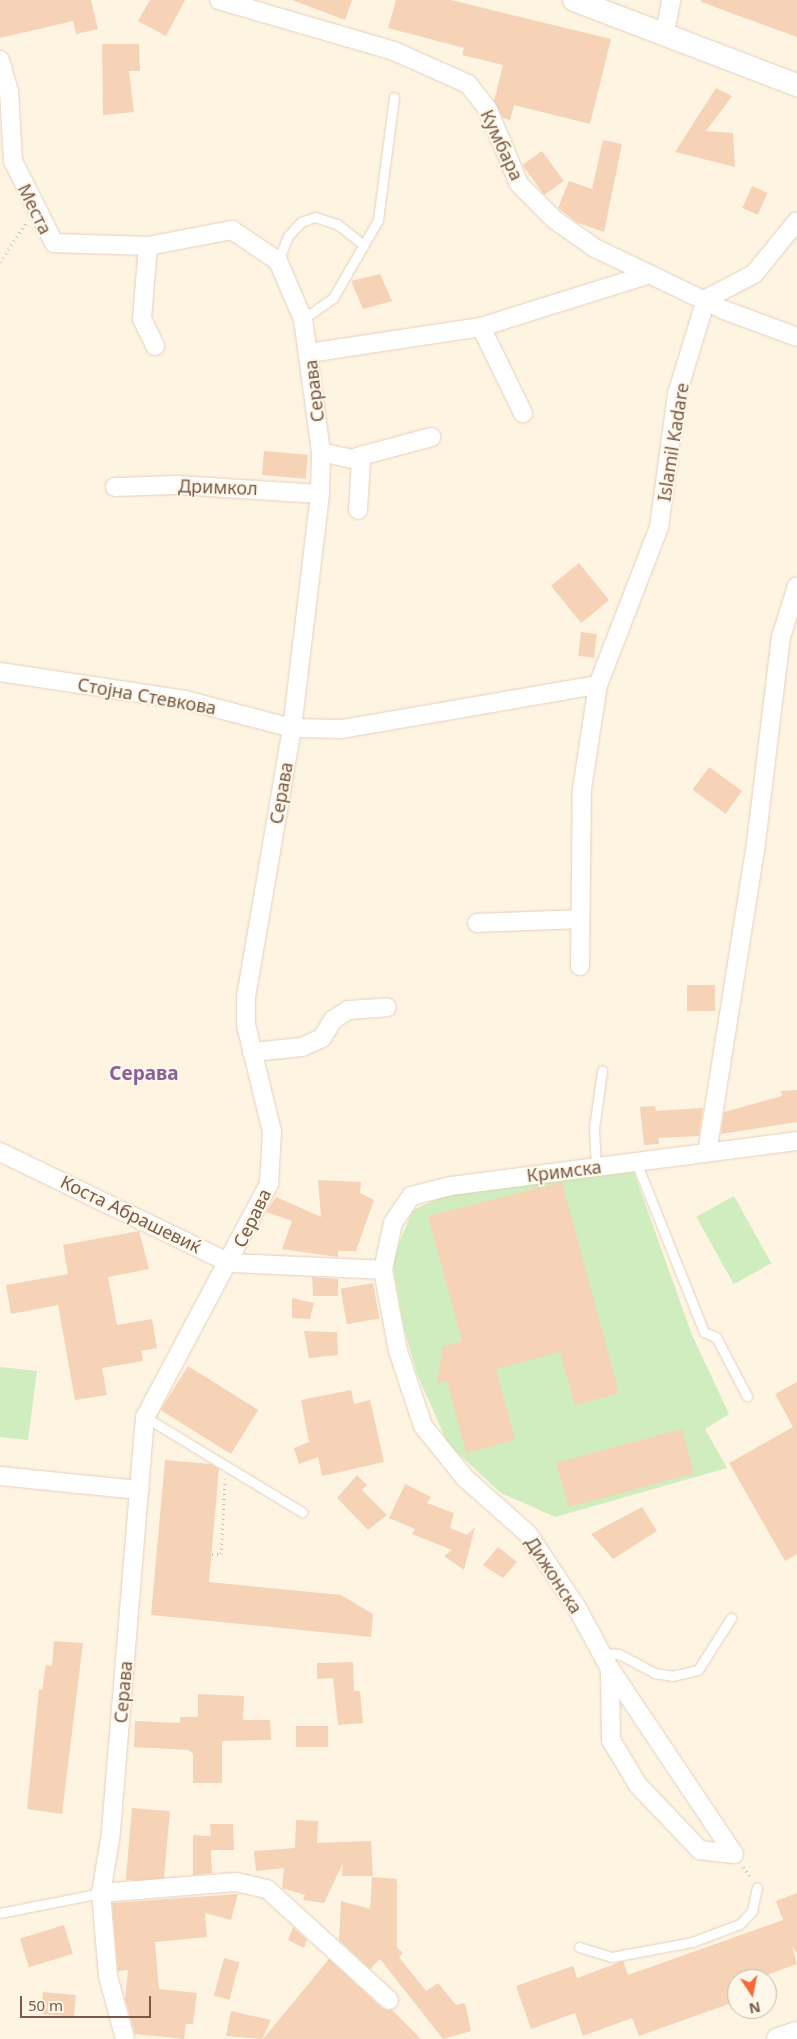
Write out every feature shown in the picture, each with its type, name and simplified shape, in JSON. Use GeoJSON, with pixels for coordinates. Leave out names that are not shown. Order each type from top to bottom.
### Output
{"type":"FeatureCollection","features":[{"type":"Feature","properties":{"kind":"street","name":"Кумбара"},"geometry":{"type":"LineString","coordinates":[[219,0],[394,51],[468,84],[488,110],[519,184],[555,220],[595,248],[706,299],[797,337]]}},
{"type":"Feature","properties":{"kind":"street"},"geometry":{"type":"LineString","coordinates":[[574,0],[658,29],[797,85]]}},
{"type":"Feature","properties":{"kind":"street"},"geometry":{"type":"LineString","coordinates":[[610,0],[658,29]]}},
{"type":"Feature","properties":{"kind":"street"},"geometry":{"type":"LineString","coordinates":[[658,29],[671,0]]}},
{"type":"Feature","properties":{"kind":"street","name":"Места"},"geometry":{"type":"LineString","coordinates":[[0,60],[9,91],[13,161],[35,210],[54,243],[148,246],[169,244],[232,230],[278,261]]}},
{"type":"Feature","properties":{"kind":"street"},"geometry":{"type":"LineString","coordinates":[[706,299],[754,274],[797,221]]}},
{"type":"Feature","properties":{"kind":"street"},"geometry":{"type":"LineString","coordinates":[[148,246],[142,320],[155,346]]}},
{"type":"Feature","properties":{"kind":"street","name":"Серава"},"geometry":{"type":"LineString","coordinates":[[125,2039],[108,1976],[101,1893],[110,1839],[145,1417],[230,1263],[269,1184],[272,1132],[252,1052],[246,996],[292,728],[320,494],[321,452],[303,318],[278,261]]}},
{"type":"Feature","properties":{"kind":"street"},"geometry":{"type":"LineString","coordinates":[[309,353],[481,326],[650,274]]}},
{"type":"Feature","properties":{"kind":"street","name":"Islamil Kadare"},"geometry":{"type":"LineString","coordinates":[[580,966],[582,789],[598,685],[659,527],[678,394],[706,299]]}},
{"type":"Feature","properties":{"kind":"street"},"geometry":{"type":"LineString","coordinates":[[481,326],[523,413]]}},
{"type":"Feature","properties":{"kind":"street"},"geometry":{"type":"LineString","coordinates":[[321,452],[357,457],[431,437]]}},
{"type":"Feature","properties":{"kind":"street"},"geometry":{"type":"LineString","coordinates":[[357,457],[363,469],[358,510]]}},
{"type":"Feature","properties":{"kind":"street","name":"Дримкол"},"geometry":{"type":"LineString","coordinates":[[115,487],[177,485],[320,494]]}},
{"type":"Feature","properties":{"kind":"street"},"geometry":{"type":"LineString","coordinates":[[707,1153],[755,851],[781,637],[797,586]]}},
{"type":"Feature","properties":{"kind":"street","name":"Стојна Стевкова"},"geometry":{"type":"LineString","coordinates":[[0,672],[186,700],[292,728],[342,729],[598,685]]}},
{"type":"Feature","properties":{"kind":"street"},"geometry":{"type":"LineString","coordinates":[[477,924],[580,919]]}},
{"type":"Feature","properties":{"kind":"street"},"geometry":{"type":"LineString","coordinates":[[252,1052],[302,1047],[322,1038],[333,1020],[348,1010],[387,1007]]}},
{"type":"Feature","properties":{"kind":"street","name":"Кримска"},"geometry":{"type":"LineString","coordinates":[[384,1270],[393,1223],[411,1196],[451,1186],[797,1141]]}},
{"type":"Feature","properties":{"kind":"street","name":"Коста Абрашевиќ"},"geometry":{"type":"LineString","coordinates":[[0,1152],[230,1263],[384,1270]]}},
{"type":"Feature","properties":{"kind":"street","name":"Дижонска"},"geometry":{"type":"LineString","coordinates":[[384,1270],[398,1351],[423,1426],[465,1478],[528,1534],[577,1608],[610,1669],[734,1854]]}},
{"type":"Feature","properties":{"kind":"street"},"geometry":{"type":"LineString","coordinates":[[0,1476],[139,1490]]}},
{"type":"Feature","properties":{"kind":"street"},"geometry":{"type":"LineString","coordinates":[[610,1669],[611,1740],[638,1785],[700,1850],[734,1854]]}},
{"type":"Feature","properties":{"kind":"street"},"geometry":{"type":"LineString","coordinates":[[101,1893],[236,1882],[267,1889],[389,2000]]}},
{"type":"Feature","properties":{"kind":"street"},"geometry":{"type":"LineString","coordinates":[[778,2039],[797,2033]]}},
{"type":"Feature","properties":{"kind":"lane"},"geometry":{"type":"LineString","coordinates":[[303,318],[333,298],[378,220],[394,96]]}},
{"type":"Feature","properties":{"kind":"lane"},"geometry":{"type":"LineString","coordinates":[[278,261],[288,236],[301,222],[315,217],[337,224],[364,245]]}},
{"type":"Feature","properties":{"kind":"lane"},"geometry":{"type":"LineString","coordinates":[[596,1167],[594,1128],[602,1071]]}},
{"type":"Feature","properties":{"kind":"lane"},"geometry":{"type":"LineString","coordinates":[[636,1162],[704,1332],[716,1337],[747,1396]]}},
{"type":"Feature","properties":{"kind":"lane"},"geometry":{"type":"LineString","coordinates":[[145,1417],[302,1512]]}},
{"type":"Feature","properties":{"kind":"lane"},"geometry":{"type":"LineString","coordinates":[[600,1653],[619,1654],[654,1673],[672,1676],[698,1670],[731,1618]]}},
{"type":"Feature","properties":{"kind":"lane"},"geometry":{"type":"LineString","coordinates":[[579,1947],[612,1957],[692,1942],[740,1924],[752,1911],[757,1888]]}},
{"type":"Feature","properties":{"kind":"lane"},"geometry":{"type":"LineString","coordinates":[[0,1913],[101,1893]]}},
{"type":"Feature","properties":{"kind":"path"},"geometry":{"type":"LineString","coordinates":[[0,262],[35,210]]}},
{"type":"Feature","properties":{"kind":"path"},"geometry":{"type":"LineString","coordinates":[[212,1554],[221,1554],[225,1466]]}},
{"type":"Feature","properties":{"kind":"path"},"geometry":{"type":"LineString","coordinates":[[734,1854],[757,1888]]}},
{"type":"Feature","properties":{"kind":"green space"},"geometry":{"type":"Polygon","coordinates":[[[632,1167],[692,1335],[729,1414],[705,1429],[727,1468],[555,1517],[501,1493],[448,1444],[417,1374],[404,1328],[392,1260],[413,1210],[452,1192],[632,1167]]]}},
{"type":"Feature","properties":{"kind":"green space"},"geometry":{"type":"Polygon","coordinates":[[[734,1196],[771,1263],[734,1284],[696,1217],[734,1196]]]}},
{"type":"Feature","properties":{"kind":"green space"},"geometry":{"type":"Polygon","coordinates":[[[0,1367],[37,1371],[28,1440],[0,1437],[0,1367]]]}},
{"type":"Feature","properties":{"kind":"building"},"geometry":{"type":"Polygon","coordinates":[[[0,0],[91,0],[98,29],[76,34],[73,21],[0,38],[0,0]]]}},
{"type":"Feature","properties":{"kind":"building"},"geometry":{"type":"Polygon","coordinates":[[[150,0],[185,0],[166,36],[138,21],[150,0]]]}},
{"type":"Feature","properties":{"kind":"building"},"geometry":{"type":"Polygon","coordinates":[[[292,0],[352,0],[345,20],[292,0]]]}},
{"type":"Feature","properties":{"kind":"building"},"geometry":{"type":"Polygon","coordinates":[[[396,0],[451,0],[611,39],[590,124],[514,105],[510,120],[503,118],[494,101],[503,65],[462,55],[464,48],[388,28],[396,0]]]}},
{"type":"Feature","properties":{"kind":"building"},"geometry":{"type":"Polygon","coordinates":[[[701,0],[797,0],[797,37],[701,2],[701,0]]]}},
{"type":"Feature","properties":{"kind":"building"},"geometry":{"type":"Polygon","coordinates":[[[102,44],[139,44],[140,71],[129,71],[134,112],[103,115],[102,44]]]}},
{"type":"Feature","properties":{"kind":"building"},"geometry":{"type":"Polygon","coordinates":[[[716,88],[732,96],[706,131],[733,133],[735,167],[675,152],[716,88]]]}},
{"type":"Feature","properties":{"kind":"building"},"geometry":{"type":"Polygon","coordinates":[[[603,140],[622,144],[604,232],[578,223],[558,208],[569,181],[592,189],[603,140]]]}},
{"type":"Feature","properties":{"kind":"building"},"geometry":{"type":"Polygon","coordinates":[[[542,151],[564,181],[544,195],[523,165],[542,151]]]}},
{"type":"Feature","properties":{"kind":"building"},"geometry":{"type":"Polygon","coordinates":[[[752,186],[768,193],[758,215],[742,208],[752,186]]]}},
{"type":"Feature","properties":{"kind":"building"},"geometry":{"type":"Polygon","coordinates":[[[380,274],[392,301],[363,309],[351,281],[380,274]]]}},
{"type":"Feature","properties":{"kind":"building"},"geometry":{"type":"Polygon","coordinates":[[[264,451],[308,455],[306,479],[262,475],[264,451]]]}},
{"type":"Feature","properties":{"kind":"building"},"geometry":{"type":"Polygon","coordinates":[[[579,563],[609,600],[581,623],[551,586],[579,563]]]}},
{"type":"Feature","properties":{"kind":"building"},"geometry":{"type":"Polygon","coordinates":[[[581,632],[597,634],[594,658],[578,656],[581,632]]]}},
{"type":"Feature","properties":{"kind":"building"},"geometry":{"type":"Polygon","coordinates":[[[709,767],[742,791],[726,814],[693,790],[709,767]]]}},
{"type":"Feature","properties":{"kind":"building"},"geometry":{"type":"Polygon","coordinates":[[[687,985],[715,985],[715,1011],[687,1011],[687,985]]]}},
{"type":"Feature","properties":{"kind":"building"},"geometry":{"type":"Polygon","coordinates":[[[797,1090],[797,1122],[721,1134],[724,1112],[782,1096],[781,1091],[797,1090]]]}},
{"type":"Feature","properties":{"kind":"building"},"geometry":{"type":"Polygon","coordinates":[[[655,1106],[656,1111],[703,1108],[699,1136],[658,1138],[659,1144],[644,1145],[640,1107],[655,1106]]]}},
{"type":"Feature","properties":{"kind":"building"},"geometry":{"type":"Polygon","coordinates":[[[318,1180],[361,1182],[360,1193],[374,1200],[356,1251],[338,1251],[338,1257],[282,1249],[292,1221],[266,1212],[276,1197],[321,1217],[318,1180]]]}},
{"type":"Feature","properties":{"kind":"building"},"geometry":{"type":"Polygon","coordinates":[[[562,1182],[619,1393],[575,1405],[560,1352],[496,1369],[515,1440],[466,1453],[447,1381],[437,1384],[442,1347],[462,1341],[428,1216],[562,1182]]]}},
{"type":"Feature","properties":{"kind":"building"},"geometry":{"type":"Polygon","coordinates":[[[139,1231],[149,1269],[108,1277],[117,1325],[152,1319],[157,1348],[141,1351],[143,1361],[102,1368],[107,1395],[75,1400],[58,1305],[11,1314],[6,1285],[68,1274],[63,1245],[139,1231]]]}},
{"type":"Feature","properties":{"kind":"building"},"geometry":{"type":"Polygon","coordinates":[[[312,1277],[338,1279],[338,1296],[313,1296],[312,1277]]]}},
{"type":"Feature","properties":{"kind":"building"},"geometry":{"type":"Polygon","coordinates":[[[373,1283],[379,1318],[347,1324],[341,1289],[373,1283]]]}},
{"type":"Feature","properties":{"kind":"building"},"geometry":{"type":"Polygon","coordinates":[[[292,1298],[314,1303],[310,1319],[292,1318],[292,1298]]]}},
{"type":"Feature","properties":{"kind":"building"},"geometry":{"type":"Polygon","coordinates":[[[304,1331],[337,1332],[338,1355],[309,1358],[304,1331]]]}},
{"type":"Feature","properties":{"kind":"building"},"geometry":{"type":"Polygon","coordinates":[[[188,1366],[258,1410],[231,1454],[160,1410],[188,1366]]]}},
{"type":"Feature","properties":{"kind":"building"},"geometry":{"type":"Polygon","coordinates":[[[797,1382],[797,1554],[785,1561],[729,1463],[793,1427],[775,1394],[797,1382]]]}},
{"type":"Feature","properties":{"kind":"building"},"geometry":{"type":"Polygon","coordinates":[[[351,1390],[354,1404],[370,1400],[384,1462],[322,1476],[318,1457],[299,1464],[294,1448],[309,1442],[301,1400],[351,1390]]]}},
{"type":"Feature","properties":{"kind":"building"},"geometry":{"type":"Polygon","coordinates":[[[682,1429],[694,1473],[568,1507],[556,1463],[682,1429]]]}},
{"type":"Feature","properties":{"kind":"building"},"geometry":{"type":"Polygon","coordinates":[[[165,1460],[211,1464],[219,1469],[209,1582],[341,1595],[373,1614],[371,1637],[151,1615],[165,1460]]]}},
{"type":"Feature","properties":{"kind":"building"},"geometry":{"type":"Polygon","coordinates":[[[357,1475],[367,1485],[362,1490],[387,1515],[368,1530],[337,1498],[357,1475]]]}},
{"type":"Feature","properties":{"kind":"building"},"geometry":{"type":"Polygon","coordinates":[[[405,1484],[431,1497],[427,1503],[454,1513],[450,1528],[467,1535],[475,1527],[464,1570],[444,1556],[452,1550],[412,1534],[415,1529],[389,1518],[405,1484]]]}},
{"type":"Feature","properties":{"kind":"building"},"geometry":{"type":"Polygon","coordinates":[[[642,1507],[657,1531],[613,1559],[591,1534],[642,1507]]]}},
{"type":"Feature","properties":{"kind":"building"},"geometry":{"type":"Polygon","coordinates":[[[498,1547],[517,1562],[503,1578],[483,1565],[498,1547]]]}},
{"type":"Feature","properties":{"kind":"building"},"geometry":{"type":"Polygon","coordinates":[[[54,1641],[83,1643],[62,1814],[27,1809],[39,1689],[42,1690],[46,1665],[52,1666],[54,1641]]]}},
{"type":"Feature","properties":{"kind":"building"},"geometry":{"type":"Polygon","coordinates":[[[353,1662],[354,1691],[360,1691],[363,1723],[338,1725],[333,1678],[317,1679],[317,1663],[353,1662]]]}},
{"type":"Feature","properties":{"kind":"building"},"geometry":{"type":"Polygon","coordinates":[[[198,1694],[244,1696],[243,1720],[270,1720],[271,1740],[222,1741],[222,1783],[193,1783],[193,1754],[189,1750],[134,1747],[135,1721],[180,1723],[180,1717],[198,1717],[198,1694]]]}},
{"type":"Feature","properties":{"kind":"building"},"geometry":{"type":"Polygon","coordinates":[[[296,1726],[328,1726],[328,1747],[296,1747],[296,1726]]]}},
{"type":"Feature","properties":{"kind":"building"},"geometry":{"type":"Polygon","coordinates":[[[132,1808],[170,1811],[164,1883],[126,1880],[132,1808]]]}},
{"type":"Feature","properties":{"kind":"building"},"geometry":{"type":"Polygon","coordinates":[[[296,1820],[318,1821],[317,1843],[371,1841],[373,1876],[342,1876],[343,1863],[324,1903],[303,1900],[305,1895],[282,1888],[284,1868],[256,1871],[254,1851],[295,1848],[296,1820]]]}},
{"type":"Feature","properties":{"kind":"building"},"geometry":{"type":"Polygon","coordinates":[[[210,1824],[233,1824],[234,1850],[211,1850],[212,1873],[193,1875],[193,1835],[211,1836],[210,1824]]]}},
{"type":"Feature","properties":{"kind":"building"},"geometry":{"type":"Polygon","coordinates":[[[372,1877],[397,1879],[397,1947],[403,1953],[399,1957],[426,1991],[438,1983],[456,2005],[465,2003],[471,2031],[443,2039],[380,1959],[370,1969],[339,1940],[341,1901],[370,1909],[372,1877]]]}},
{"type":"Feature","properties":{"kind":"building"},"geometry":{"type":"Polygon","coordinates":[[[797,1893],[797,1953],[792,1946],[797,1964],[777,1971],[777,1969],[727,1969],[727,2005],[639,2036],[632,2018],[583,2036],[575,2013],[531,2029],[516,1986],[573,1966],[577,1978],[623,1961],[628,1975],[783,1920],[776,1901],[797,1893]]]}},
{"type":"Feature","properties":{"kind":"building"},"geometry":{"type":"Polygon","coordinates":[[[238,1894],[231,1920],[205,1913],[207,1937],[155,1942],[159,1989],[197,1993],[193,2024],[186,2024],[184,2039],[135,2034],[125,1999],[128,1970],[118,1971],[112,1903],[238,1894]]]}},
{"type":"Feature","properties":{"kind":"building"},"geometry":{"type":"Polygon","coordinates":[[[64,1925],[73,1954],[29,1967],[20,1938],[64,1925]]]}},
{"type":"Feature","properties":{"kind":"building"},"geometry":{"type":"Polygon","coordinates":[[[293,1927],[307,1940],[304,1948],[288,1940],[293,1927]]]}},
{"type":"Feature","properties":{"kind":"building"},"geometry":{"type":"Polygon","coordinates":[[[224,1958],[239,1962],[229,2000],[214,1996],[224,1958]]]}},
{"type":"Feature","properties":{"kind":"building"},"geometry":{"type":"Polygon","coordinates":[[[329,1959],[382,2008],[392,2010],[421,2039],[263,2039],[329,1959]]]}},
{"type":"Feature","properties":{"kind":"building"},"geometry":{"type":"Polygon","coordinates":[[[43,1992],[76,1995],[74,2017],[41,2014],[43,1992]]]}},
{"type":"Feature","properties":{"kind":"building"},"geometry":{"type":"Polygon","coordinates":[[[231,2011],[271,2020],[262,2039],[226,2036],[231,2011]]]}},
{"type":"Feature","properties":{"kind":"district","name":"Серава"},"geometry":{"type":"Point","coordinates":[144,1074]}}]}
